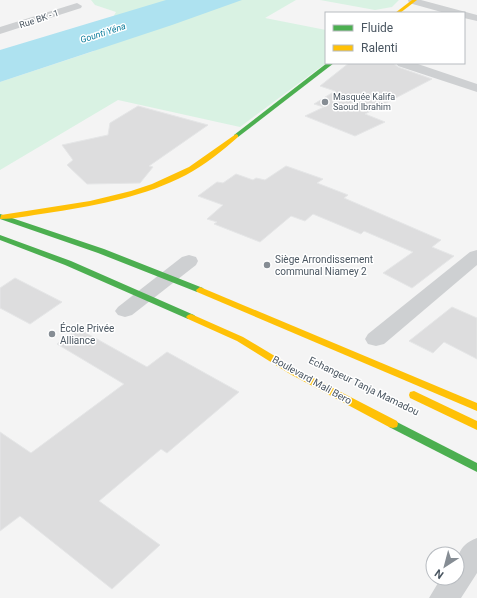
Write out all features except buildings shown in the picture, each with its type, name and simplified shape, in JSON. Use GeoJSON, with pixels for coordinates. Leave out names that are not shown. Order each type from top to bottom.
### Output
{"type":"FeatureCollection","features":[{"type":"Feature","properties":{"kind":"main road"},"geometry":{"type":"LineString","coordinates":[[398,12],[414,0]]}},
{"type":"Feature","properties":{"kind":"main road"},"geometry":{"type":"LineString","coordinates":[[0,216],[97,203],[135,193],[176,177],[203,161],[330,64]]}},
{"type":"Feature","properties":{"kind":"main road"},"geometry":{"type":"LineString","coordinates":[[0,216],[92,246],[371,360],[477,407]]}},
{"type":"Feature","properties":{"kind":"main road","name":"Boulevard Mali Bero"},"geometry":{"type":"LineString","coordinates":[[0,238],[68,263],[240,339],[294,372],[477,468]]}},
{"type":"Feature","properties":{"kind":"main road","name":"Echangeur Tanja Mamadou"},"geometry":{"type":"LineString","coordinates":[[268,318],[363,369]]}},
{"type":"Feature","properties":{"kind":"main road","name":"Echangeur Tanja Mamadou"},"geometry":{"type":"LineString","coordinates":[[240,339],[332,381]]}},
{"type":"Feature","properties":{"kind":"main road","name":"Echangeur Tanja Mamadou"},"geometry":{"type":"LineString","coordinates":[[405,390],[477,426]]}},
{"type":"Feature","properties":{"kind":"street"},"geometry":{"type":"LineString","coordinates":[[414,0],[455,12]]}},
{"type":"Feature","properties":{"kind":"street","name":"Rue BK - 1"},"geometry":{"type":"LineString","coordinates":[[4,28],[73,3]]}},
{"type":"Feature","properties":{"kind":"street"},"geometry":{"type":"LineString","coordinates":[[465,14],[477,18]]}},
{"type":"Feature","properties":{"kind":"street"},"geometry":{"type":"LineString","coordinates":[[405,64],[477,88]]}},
{"type":"Feature","properties":{"kind":"street"},"geometry":{"type":"LineString","coordinates":[[376,339],[477,256]]}},
{"type":"Feature","properties":{"kind":"street"},"geometry":{"type":"LineString","coordinates":[[125,311],[189,261]]}},
{"type":"Feature","properties":{"kind":"street"},"geometry":{"type":"LineString","coordinates":[[444,598],[477,550]]}},
{"type":"Feature","properties":{"kind":"green space"},"geometry":{"type":"Polygon","coordinates":[[[91,0],[296,0],[265,18],[325,30],[325,64],[240,127],[118,100],[0,170],[0,82],[94,51],[116,12],[95,5],[91,0]]]}},
{"type":"Feature","properties":{"kind":"green space"},"geometry":{"type":"Polygon","coordinates":[[[320,0],[399,0],[392,7],[375,10],[320,0]]]}},
{"type":"Feature","properties":{"kind":"water","name":"Gounti Yéna"},"geometry":{"type":"Polygon","coordinates":[[[166,0],[242,0],[172,25],[0,82],[0,50],[166,0]]]}},
{"type":"Feature","properties":{"kind":"traffic: fast"},"geometry":{"type":"LineString","coordinates":[[236,136],[330,64]]}},
{"type":"Feature","properties":{"kind":"traffic: fast"},"geometry":{"type":"LineString","coordinates":[[0,216],[101,251],[200,290]]}},
{"type":"Feature","properties":{"kind":"traffic: fast"},"geometry":{"type":"LineString","coordinates":[[0,237],[68,263],[191,317]]}},
{"type":"Feature","properties":{"kind":"traffic: fast"},"geometry":{"type":"LineString","coordinates":[[393,424],[477,468]]}},
{"type":"Feature","properties":{"kind":"traffic: slow"},"geometry":{"type":"LineString","coordinates":[[398,12],[415,0]]}},
{"type":"Feature","properties":{"kind":"traffic: slow"},"geometry":{"type":"LineString","coordinates":[[1,217],[112,199],[155,186],[192,168],[236,136]]}},
{"type":"Feature","properties":{"kind":"traffic: slow"},"geometry":{"type":"LineString","coordinates":[[200,290],[477,407]]}},
{"type":"Feature","properties":{"kind":"traffic: slow"},"geometry":{"type":"LineString","coordinates":[[191,317],[240,339],[294,372],[393,424]]}},
{"type":"Feature","properties":{"kind":"traffic: slow"},"geometry":{"type":"LineString","coordinates":[[414,395],[477,426]]}},
{"type":"Feature","properties":{"kind":"place","name":"Masquée Kalifa Saoud Ibrahim"},"geometry":{"type":"Point","coordinates":[325,102]}},
{"type":"Feature","properties":{"kind":"place","name":"Siège Arrondissement communal Niamey 2"},"geometry":{"type":"Point","coordinates":[267,265]}},
{"type":"Feature","properties":{"kind":"place","name":"École Privée Alliance"},"geometry":{"type":"Point","coordinates":[52,334]}}]}
